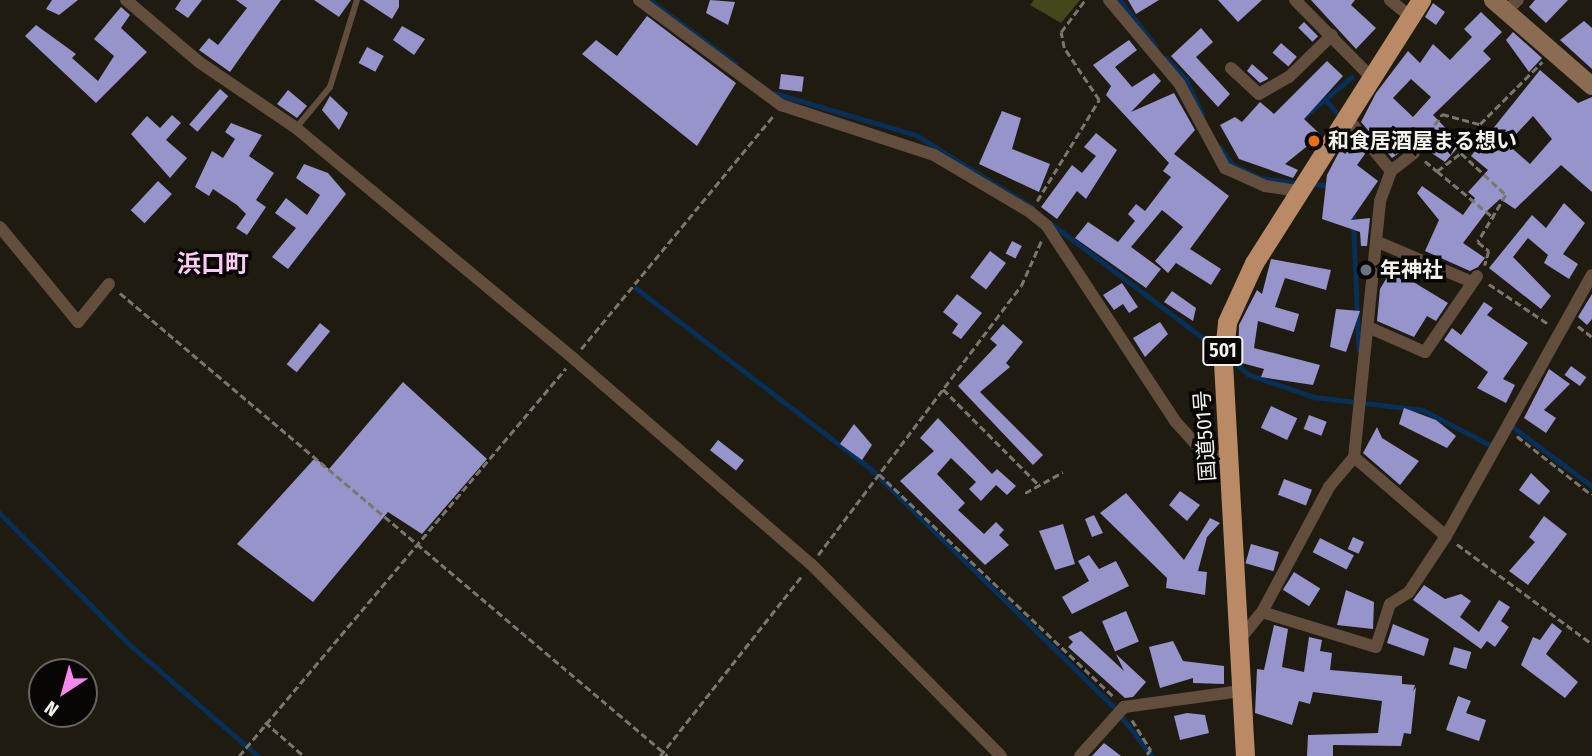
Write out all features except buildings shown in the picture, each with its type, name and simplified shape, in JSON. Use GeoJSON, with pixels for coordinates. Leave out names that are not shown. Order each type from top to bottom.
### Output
{"type":"FeatureCollection","features":[{"type":"Feature","properties":{"kind":"highway","name":"国道501号"},"geometry":{"type":"LineString","coordinates":[[1245,756],[1230,462],[1227,322],[1241,284],[1302,192],[1416,8]]}},
{"type":"Feature","properties":{"kind":"main road"},"geometry":{"type":"LineString","coordinates":[[1506,4],[1552,51],[1592,86]]}},
{"type":"Feature","properties":{"kind":"street"},"geometry":{"type":"LineString","coordinates":[[126,0],[199,62],[296,128],[574,359],[811,564],[1001,756]]}},
{"type":"Feature","properties":{"kind":"street"},"geometry":{"type":"LineString","coordinates":[[639,0],[781,105],[934,155],[1030,212],[1047,226],[1175,421],[1199,448],[1230,462]]}},
{"type":"Feature","properties":{"kind":"street"},"geometry":{"type":"LineString","coordinates":[[1109,0],[1179,83],[1225,168],[1265,186],[1302,192]]}},
{"type":"Feature","properties":{"kind":"street"},"geometry":{"type":"LineString","coordinates":[[1295,0],[1373,79]]}},
{"type":"Feature","properties":{"kind":"street"},"geometry":{"type":"LineString","coordinates":[[1390,0],[1416,8]]}},
{"type":"Feature","properties":{"kind":"street"},"geometry":{"type":"LineString","coordinates":[[1231,68],[1259,94],[1289,77],[1332,35]]}},
{"type":"Feature","properties":{"kind":"street"},"geometry":{"type":"LineString","coordinates":[[1348,119],[1391,171]]}},
{"type":"Feature","properties":{"kind":"street"},"geometry":{"type":"LineString","coordinates":[[1240,639],[1262,612],[1329,486],[1354,457],[1380,202],[1391,171],[1414,153]]}},
{"type":"Feature","properties":{"kind":"street"},"geometry":{"type":"LineString","coordinates":[[0,227],[78,322],[110,284]]}},
{"type":"Feature","properties":{"kind":"street"},"geometry":{"type":"LineString","coordinates":[[1368,327],[1425,352],[1475,279],[1378,242]]}},
{"type":"Feature","properties":{"kind":"street"},"geometry":{"type":"LineString","coordinates":[[1262,612],[1376,647],[1390,604],[1409,592],[1447,536],[1592,275]]}},
{"type":"Feature","properties":{"kind":"street"},"geometry":{"type":"LineString","coordinates":[[1354,457],[1447,536]]}},
{"type":"Feature","properties":{"kind":"street"},"geometry":{"type":"LineString","coordinates":[[1080,756],[1124,707],[1241,691]]}},
{"type":"Feature","properties":{"kind":"lane"},"geometry":{"type":"LineString","coordinates":[[296,128],[330,87],[357,0]]}},
{"type":"Feature","properties":{"kind":"path"},"geometry":{"type":"LineString","coordinates":[[1030,212],[1099,100],[1064,48],[1061,32],[1086,0]]}},
{"type":"Feature","properties":{"kind":"path"},"geometry":{"type":"LineString","coordinates":[[1494,218],[1414,153],[1442,114],[1480,124],[1552,51]]}},
{"type":"Feature","properties":{"kind":"path"},"geometry":{"type":"LineString","coordinates":[[239,756],[415,542],[574,359],[781,105]]}},
{"type":"Feature","properties":{"kind":"path"},"geometry":{"type":"LineString","coordinates":[[1437,171],[1461,153],[1506,195],[1478,242],[1490,258],[1475,279],[1559,331]]}},
{"type":"Feature","properties":{"kind":"path"},"geometry":{"type":"LineString","coordinates":[[660,756],[811,564],[1021,286],[1047,226]]}},
{"type":"Feature","properties":{"kind":"path"},"geometry":{"type":"LineString","coordinates":[[110,284],[668,756]]}},
{"type":"Feature","properties":{"kind":"path"},"geometry":{"type":"LineString","coordinates":[[943,389],[1038,484]]}},
{"type":"Feature","properties":{"kind":"path"},"geometry":{"type":"LineString","coordinates":[[1507,428],[1592,495]]}},
{"type":"Feature","properties":{"kind":"path"},"geometry":{"type":"LineString","coordinates":[[1025,492],[1063,472]]}},
{"type":"Feature","properties":{"kind":"path"},"geometry":{"type":"LineString","coordinates":[[879,474],[1124,707],[1151,750],[1147,755]]}},
{"type":"Feature","properties":{"kind":"path"},"geometry":{"type":"LineString","coordinates":[[1447,536],[1592,644]]}},
{"type":"Feature","properties":{"kind":"path"},"geometry":{"type":"LineString","coordinates":[[265,722],[304,756]]}},
{"type":"Feature","properties":{"kind":"green space"},"geometry":{"type":"Polygon","coordinates":[[[1034,0],[1080,0],[1061,23],[1030,5],[1034,0]]]}},
{"type":"Feature","properties":{"kind":"waterway"},"geometry":{"type":"LineString","coordinates":[[650,0],[736,64]]}},
{"type":"Feature","properties":{"kind":"waterway"},"geometry":{"type":"LineString","coordinates":[[1120,0],[1156,46]]}},
{"type":"Feature","properties":{"kind":"waterway"},"geometry":{"type":"LineString","coordinates":[[1166,58],[1186,79],[1203,115]]}},
{"type":"Feature","properties":{"kind":"waterway"},"geometry":{"type":"LineString","coordinates":[[1300,120],[1352,77]]}},
{"type":"Feature","properties":{"kind":"waterway"},"geometry":{"type":"LineString","coordinates":[[774,93],[916,135],[1032,207]]}},
{"type":"Feature","properties":{"kind":"waterway"},"geometry":{"type":"LineString","coordinates":[[1327,101],[1336,112]]}},
{"type":"Feature","properties":{"kind":"waterway"},"geometry":{"type":"LineString","coordinates":[[1220,147],[1232,164],[1261,178],[1297,183]]}},
{"type":"Feature","properties":{"kind":"waterway"},"geometry":{"type":"LineString","coordinates":[[1315,184],[1331,186]]}},
{"type":"Feature","properties":{"kind":"waterway"},"geometry":{"type":"LineString","coordinates":[[1353,212],[1359,350]]}},
{"type":"Feature","properties":{"kind":"waterway"},"geometry":{"type":"LineString","coordinates":[[1052,224],[1210,343]]}},
{"type":"Feature","properties":{"kind":"waterway"},"geometry":{"type":"LineString","coordinates":[[636,288],[872,470],[1115,708],[1152,756]]}},
{"type":"Feature","properties":{"kind":"waterway"},"geometry":{"type":"LineString","coordinates":[[1233,361],[1248,374],[1314,397],[1423,410],[1492,446]]}},
{"type":"Feature","properties":{"kind":"waterway"},"geometry":{"type":"LineString","coordinates":[[1509,424],[1592,486]]}},
{"type":"Feature","properties":{"kind":"waterway"},"geometry":{"type":"LineString","coordinates":[[0,513],[128,643],[258,756]]}},
{"type":"Feature","properties":{"kind":"place","name":"和食居酒屋まる想い"},"geometry":{"type":"Point","coordinates":[1314,141]}},
{"type":"Feature","properties":{"kind":"place","name":"年神社"},"geometry":{"type":"Point","coordinates":[1366,270]}},
{"type":"Feature","properties":{"kind":"district","name":"浜口町"},"geometry":{"type":"Point","coordinates":[213,265]}}]}
